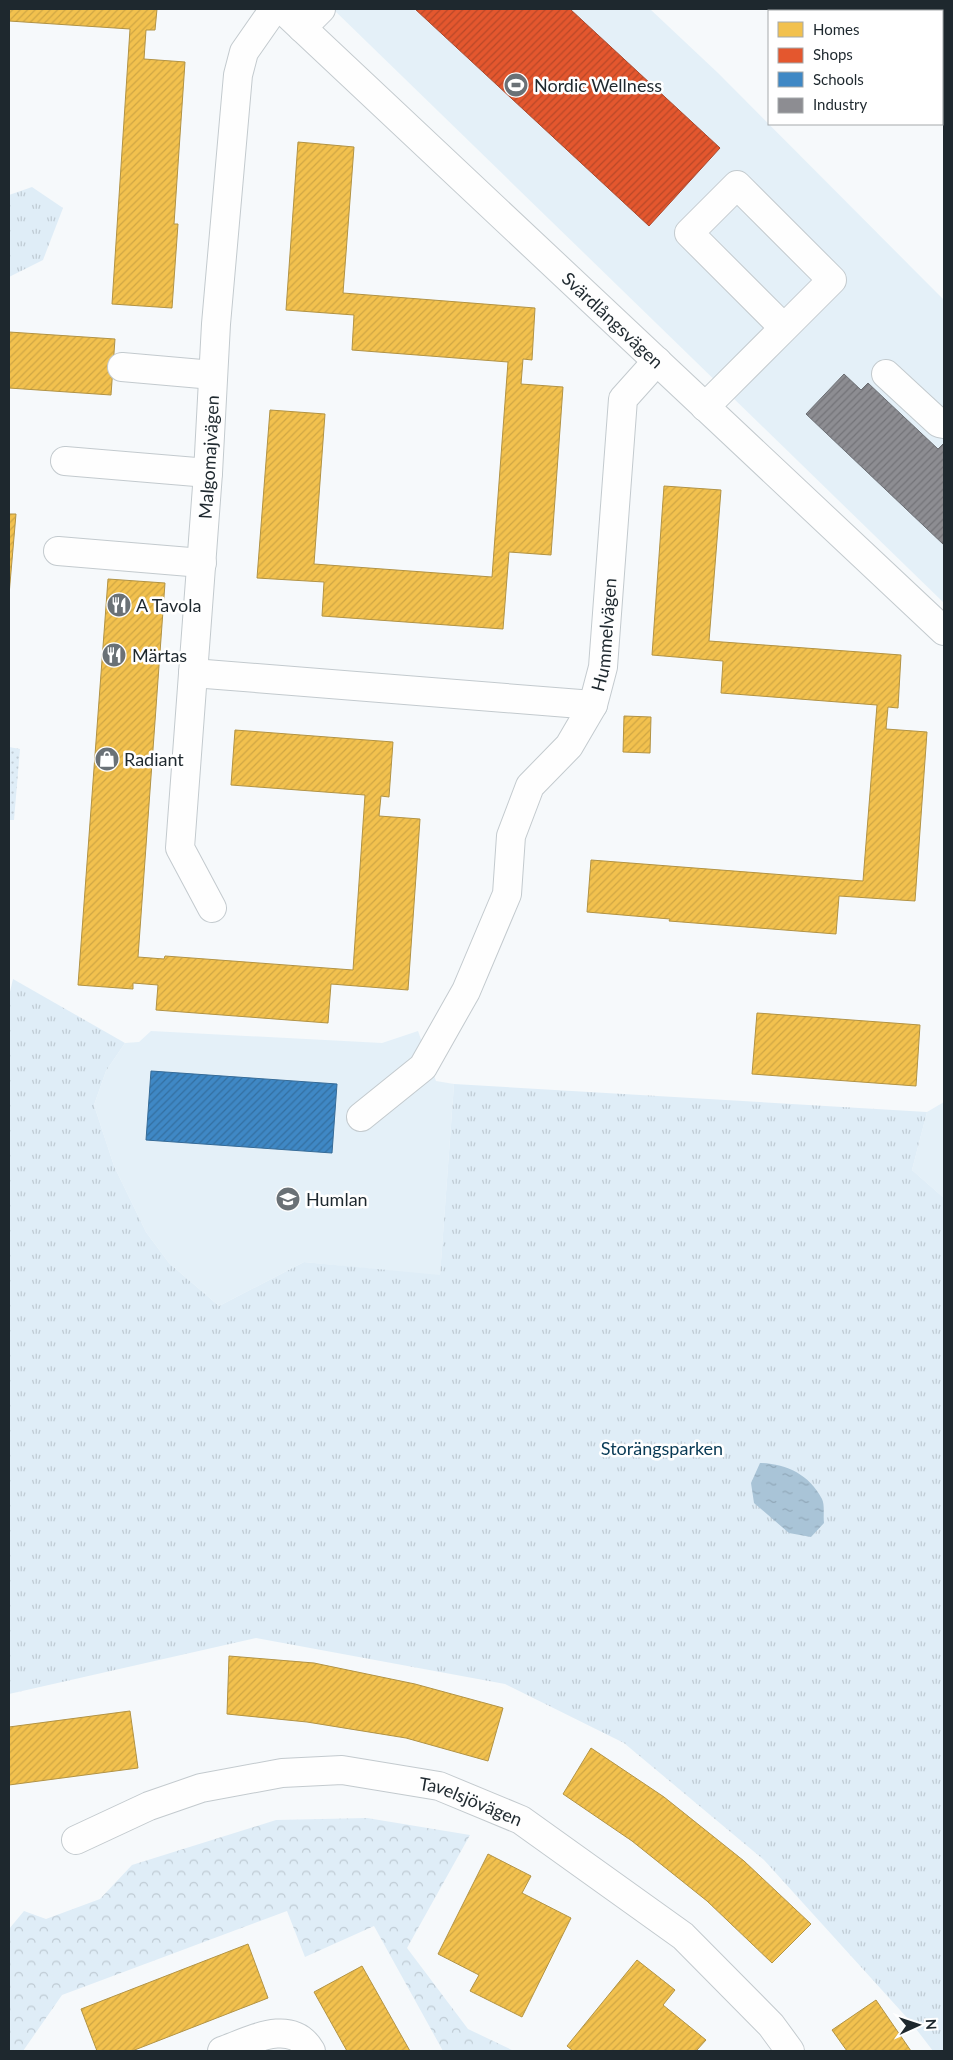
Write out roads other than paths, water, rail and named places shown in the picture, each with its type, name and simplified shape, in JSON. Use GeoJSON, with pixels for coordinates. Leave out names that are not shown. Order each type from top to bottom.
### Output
{"type":"FeatureCollection","features":[{"type":"Feature","properties":{"kind":"street","name":"Malgomajvägen"},"geometry":{"type":"LineString","coordinates":[[212,908],[180,848],[202,563],[213,375],[238,75],[244,52],[274,9]]}},
{"type":"Feature","properties":{"kind":"street","name":"Svärdlångsvägen"},"geometry":{"type":"LineString","coordinates":[[282,9],[944,631]]}},
{"type":"Feature","properties":{"kind":"street"},"geometry":{"type":"LineString","coordinates":[[302,28],[321,9]]}},
{"type":"Feature","properties":{"kind":"street"},"geometry":{"type":"LineString","coordinates":[[705,407],[784,328],[832,280],[737,185],[689,233],[784,328]]}},
{"type":"Feature","properties":{"kind":"street","name":"Hummelvägen"},"geometry":{"type":"LineString","coordinates":[[361,1116],[423,1067],[466,991],[507,894],[510,836],[530,786],[569,746],[593,704],[603,667],[623,399],[657,362]]}},
{"type":"Feature","properties":{"kind":"street"},"geometry":{"type":"LineString","coordinates":[[122,367],[213,375]]}},
{"type":"Feature","properties":{"kind":"street"},"geometry":{"type":"LineString","coordinates":[[886,374],[939,423],[944,424]]}},
{"type":"Feature","properties":{"kind":"street"},"geometry":{"type":"LineString","coordinates":[[65,460],[208,473]]}},
{"type":"Feature","properties":{"kind":"street"},"geometry":{"type":"LineString","coordinates":[[58,551],[202,563]]}},
{"type":"Feature","properties":{"kind":"street"},"geometry":{"type":"LineString","coordinates":[[193,673],[593,704]]}},
{"type":"Feature","properties":{"kind":"street","name":"Tavelsjövägen"},"geometry":{"type":"LineString","coordinates":[[76,1840],[149,1806],[201,1788],[282,1773],[342,1770],[439,1786],[521,1820],[683,1936],[771,2025],[790,2051]]}},
{"type":"Feature","properties":{"kind":"street"},"geometry":{"type":"LineString","coordinates":[[222,2051],[271,2032],[289,2034],[305,2042],[310,2051]]}},
{"type":"Feature","properties":{"kind":"water"},"geometry":{"type":"Polygon","coordinates":[[[760,1463],[788,1468],[804,1477],[817,1490],[823,1501],[824,1523],[811,1537],[789,1533],[754,1503],[751,1483],[760,1463]]]}},
{"type":"Feature","properties":{"kind":"place","name":"Nordic Wellness"},"geometry":{"type":"Point","coordinates":[516,85]}},
{"type":"Feature","properties":{"kind":"place","name":"A Tavola"},"geometry":{"type":"Point","coordinates":[119,605]}},
{"type":"Feature","properties":{"kind":"place","name":"Märtas"},"geometry":{"type":"Point","coordinates":[114,655]}},
{"type":"Feature","properties":{"kind":"place","name":"Radiant"},"geometry":{"type":"Point","coordinates":[107,759]}},
{"type":"Feature","properties":{"kind":"place","name":"Humlan"},"geometry":{"type":"Point","coordinates":[288,1199]}},
{"type":"Feature","properties":{"kind":"park label","name":"Storängsparken"},"geometry":{"type":"Point","coordinates":[662,1448]}}]}
